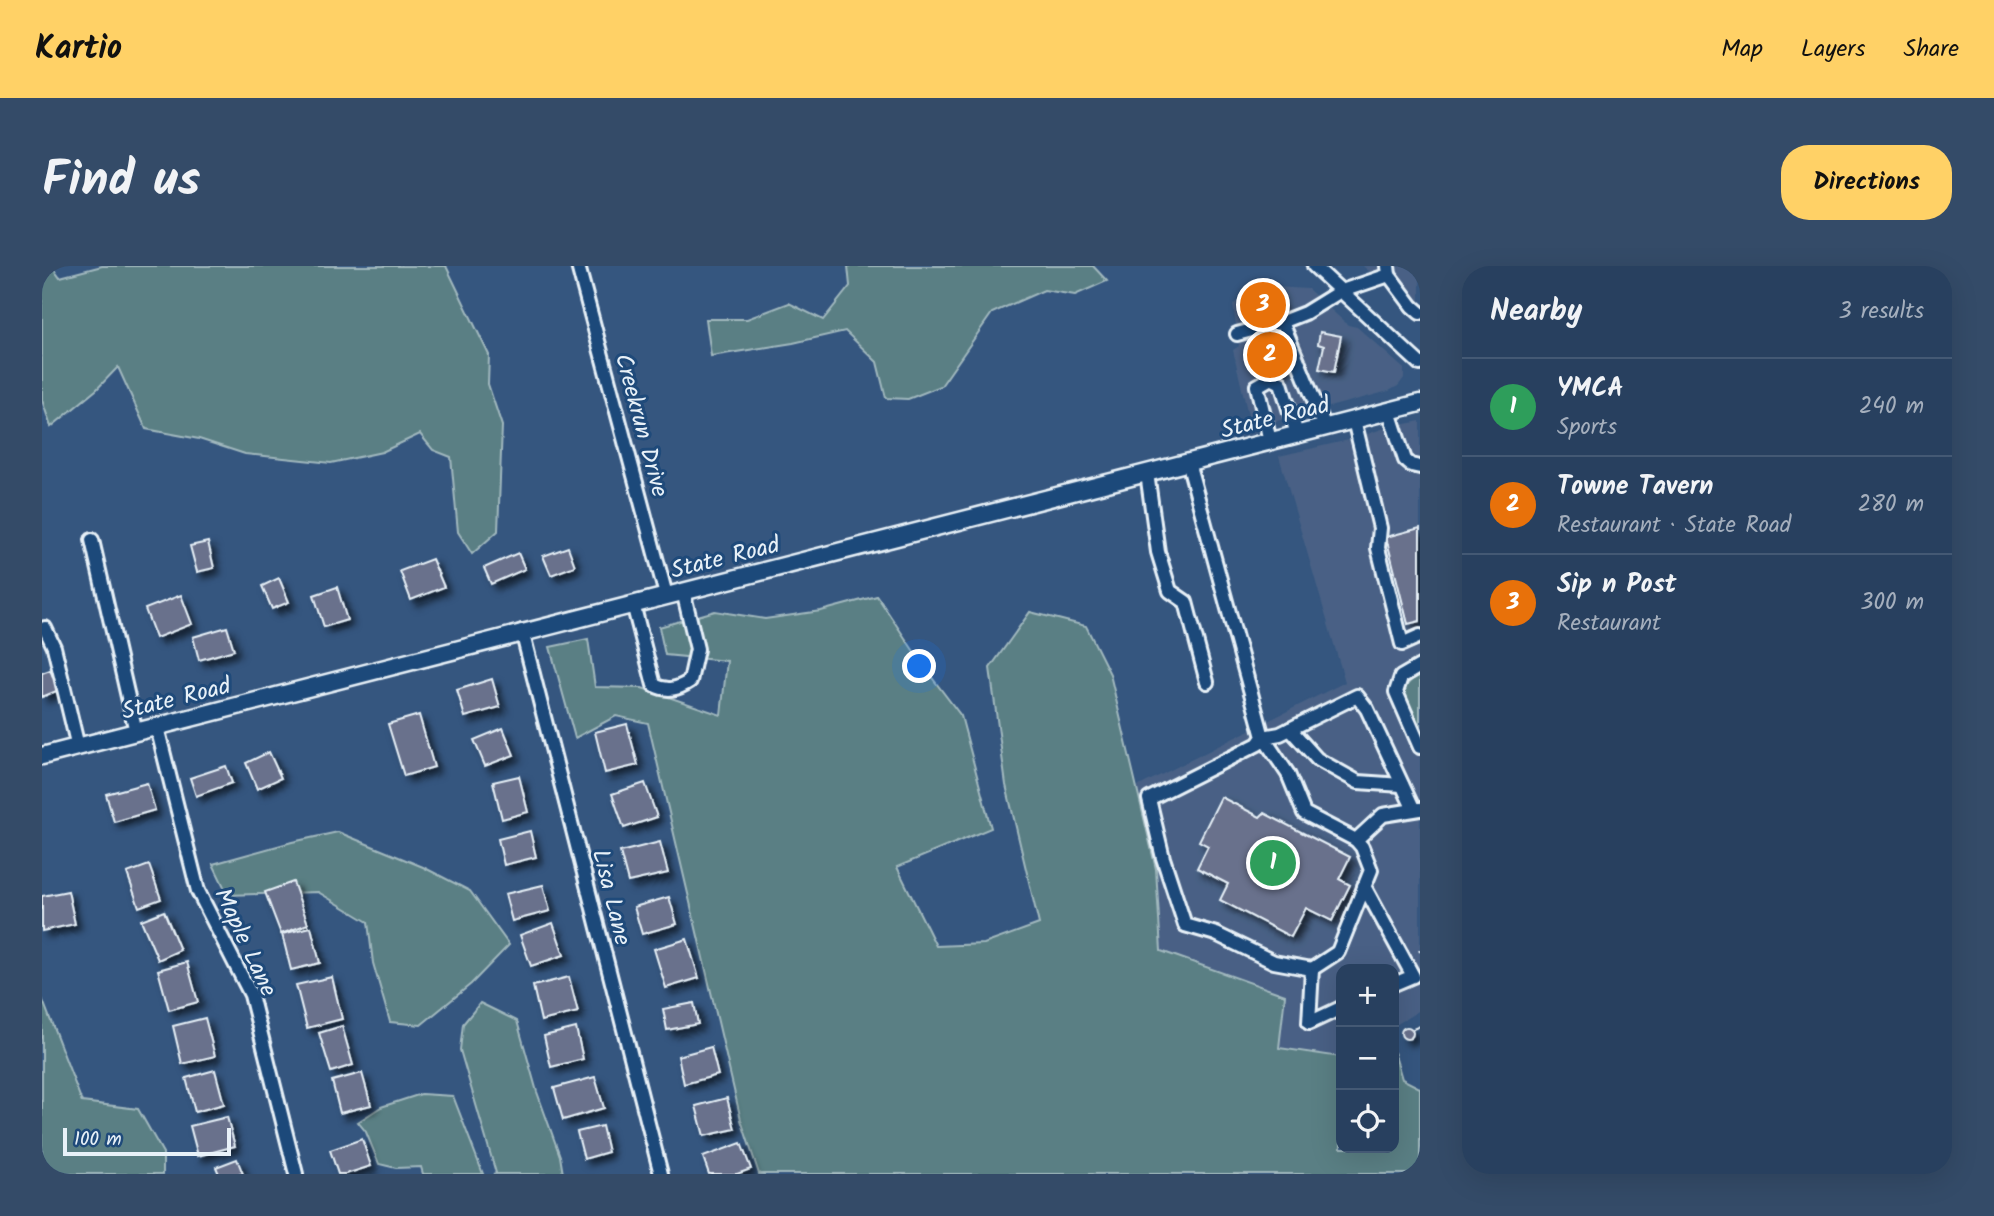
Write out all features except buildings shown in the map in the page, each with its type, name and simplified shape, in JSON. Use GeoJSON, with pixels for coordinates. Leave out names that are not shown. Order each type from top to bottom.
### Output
{"type":"FeatureCollection","features":[{"type":"Feature","properties":{"kind":"main road","name":"State Road"},"geometry":{"type":"LineString","coordinates":[[42,756],[1420,403]]}},
{"type":"Feature","properties":{"kind":"street","name":"Creekrun Drive"},"geometry":{"type":"LineString","coordinates":[[578,266],[666,595]]}},
{"type":"Feature","properties":{"kind":"street"},"geometry":{"type":"LineString","coordinates":[[1317,267],[1339,292],[1420,364]]}},
{"type":"Feature","properties":{"kind":"street"},"geometry":{"type":"LineString","coordinates":[[1237,334],[1305,313],[1339,292],[1388,271],[1420,313]]}},
{"type":"Feature","properties":{"kind":"street"},"geometry":{"type":"LineString","coordinates":[[1282,322],[1325,427]]}},
{"type":"Feature","properties":{"kind":"street"},"geometry":{"type":"LineString","coordinates":[[1270,441],[1257,386],[1271,379],[1281,383],[1297,434]]}},
{"type":"Feature","properties":{"kind":"street"},"geometry":{"type":"LineString","coordinates":[[1390,411],[1405,460],[1420,467]]}},
{"type":"Feature","properties":{"kind":"street"},"geometry":{"type":"LineString","coordinates":[[1354,420],[1380,528],[1378,548],[1402,644],[1420,636]]}},
{"type":"Feature","properties":{"kind":"street"},"geometry":{"type":"LineString","coordinates":[[1188,462],[1263,737],[1288,775],[1304,813],[1356,840],[1362,847],[1371,870],[1338,951],[1312,969],[1274,962],[1216,934],[1185,925],[1163,858],[1149,799],[1258,744],[1263,737],[1280,734],[1357,696],[1367,709],[1402,785],[1417,809],[1383,815],[1356,840]]}},
{"type":"Feature","properties":{"kind":"street"},"geometry":{"type":"LineString","coordinates":[[1147,472],[1158,552],[1170,591],[1185,602],[1207,682]]}},
{"type":"Feature","properties":{"kind":"street"},"geometry":{"type":"LineString","coordinates":[[92,540],[136,732]]}},
{"type":"Feature","properties":{"kind":"street"},"geometry":{"type":"LineString","coordinates":[[633,604],[654,685],[667,690],[680,687],[690,681],[697,649],[683,591]]}},
{"type":"Feature","properties":{"kind":"street"},"geometry":{"type":"LineString","coordinates":[[45,628],[54,647],[78,747]]}},
{"type":"Feature","properties":{"kind":"street","name":"Lisa Lane"},"geometry":{"type":"LineString","coordinates":[[522,631],[661,1174]]}},
{"type":"Feature","properties":{"kind":"street"},"geometry":{"type":"LineString","coordinates":[[1420,666],[1401,677],[1396,692],[1420,747]]}},
{"type":"Feature","properties":{"kind":"street","name":"Maple Lane"},"geometry":{"type":"LineString","coordinates":[[158,727],[198,891],[251,995],[296,1174]]}},
{"type":"Feature","properties":{"kind":"street"},"geometry":{"type":"LineString","coordinates":[[1290,729],[1317,759],[1358,782],[1402,785]]}},
{"type":"Feature","properties":{"kind":"street"},"geometry":{"type":"LineString","coordinates":[[1364,886],[1413,976],[1399,982]]}},
{"type":"Feature","properties":{"kind":"street"},"geometry":{"type":"LineString","coordinates":[[1312,969],[1309,1023],[1336,1010]]}},
{"type":"Feature","properties":{"kind":"path"},"geometry":{"type":"LineString","coordinates":[[1413,1029],[1420,1026]]}},
{"type":"Feature","properties":{"kind":"shaded area"},"geometry":{"type":"Polygon","coordinates":[[[1363,266],[1420,266],[1420,316],[1363,266]]]}},
{"type":"Feature","properties":{"kind":"shaded area"},"geometry":{"type":"Polygon","coordinates":[[[1275,287],[1308,289],[1348,325],[1357,327],[1404,369],[1404,378],[1398,386],[1389,391],[1251,428],[1233,350],[1239,346],[1233,305],[1244,295],[1275,287]]]}},
{"type":"Feature","properties":{"kind":"shaded area"},"geometry":{"type":"Polygon","coordinates":[[[1420,421],[1420,1010],[1399,1023],[1399,964],[1336,964],[1336,1056],[1279,1048],[1285,995],[1161,952],[1156,869],[1137,787],[1345,682],[1279,456],[1353,439],[1382,429],[1420,421]]]}},
{"type":"Feature","properties":{"kind":"green space"},"geometry":{"type":"Polygon","coordinates":[[[42,266],[52,266],[60,277],[102,266],[446,266],[489,355],[488,384],[502,426],[498,531],[472,554],[458,532],[451,457],[433,450],[420,434],[382,452],[331,463],[245,454],[199,439],[146,429],[118,367],[96,390],[51,427],[42,400],[42,266]]]}},
{"type":"Feature","properties":{"kind":"green space"},"geometry":{"type":"Polygon","coordinates":[[[848,266],[1093,266],[1107,281],[1075,295],[1044,290],[992,313],[941,386],[908,399],[886,398],[877,362],[845,331],[793,343],[711,356],[706,319],[747,319],[789,303],[823,320],[850,286],[848,266]]]}},
{"type":"Feature","properties":{"kind":"green space"},"geometry":{"type":"Polygon","coordinates":[[[877,596],[961,716],[991,828],[897,867],[936,946],[984,944],[1039,924],[1006,785],[990,668],[1030,612],[1086,626],[1110,674],[1156,869],[1161,951],[1285,995],[1279,1048],[1336,1056],[1336,1153],[1399,1153],[1399,1069],[1402,1079],[1420,1088],[1420,1174],[759,1174],[741,1120],[648,723],[616,716],[575,738],[550,647],[588,639],[595,687],[642,688],[721,715],[727,661],[665,655],[659,627],[715,611],[765,619],[821,611],[877,596]]]}},
{"type":"Feature","properties":{"kind":"green space"},"geometry":{"type":"Polygon","coordinates":[[[1420,675],[1420,735],[1404,694],[1411,680],[1420,675]]]}},
{"type":"Feature","properties":{"kind":"green space"},"geometry":{"type":"Polygon","coordinates":[[[338,832],[423,867],[470,891],[509,945],[471,984],[421,1025],[390,1022],[373,963],[368,922],[318,892],[228,895],[213,864],[338,832]]]}},
{"type":"Feature","properties":{"kind":"green space"},"geometry":{"type":"Polygon","coordinates":[[[42,998],[82,1102],[138,1109],[163,1153],[163,1174],[42,1174],[42,998]]]}},
{"type":"Feature","properties":{"kind":"green space"},"geometry":{"type":"Polygon","coordinates":[[[480,1003],[517,1021],[537,1092],[560,1156],[563,1174],[493,1174],[496,1173],[460,1050],[463,1024],[480,1003]]]}},
{"type":"Feature","properties":{"kind":"green space"},"geometry":{"type":"Polygon","coordinates":[[[421,1094],[453,1096],[483,1174],[423,1174],[421,1167],[396,1168],[379,1164],[366,1132],[358,1122],[381,1107],[421,1094]]]}},
{"type":"Feature","properties":{"kind":"place","name":"Sip n Post"},"geometry":{"type":"Point","coordinates":[1263,305]}},
{"type":"Feature","properties":{"kind":"place","name":"Towne Tavern"},"geometry":{"type":"Point","coordinates":[1270,355]}},
{"type":"Feature","properties":{"kind":"place","name":"YMCA"},"geometry":{"type":"Point","coordinates":[1273,863]}}]}
